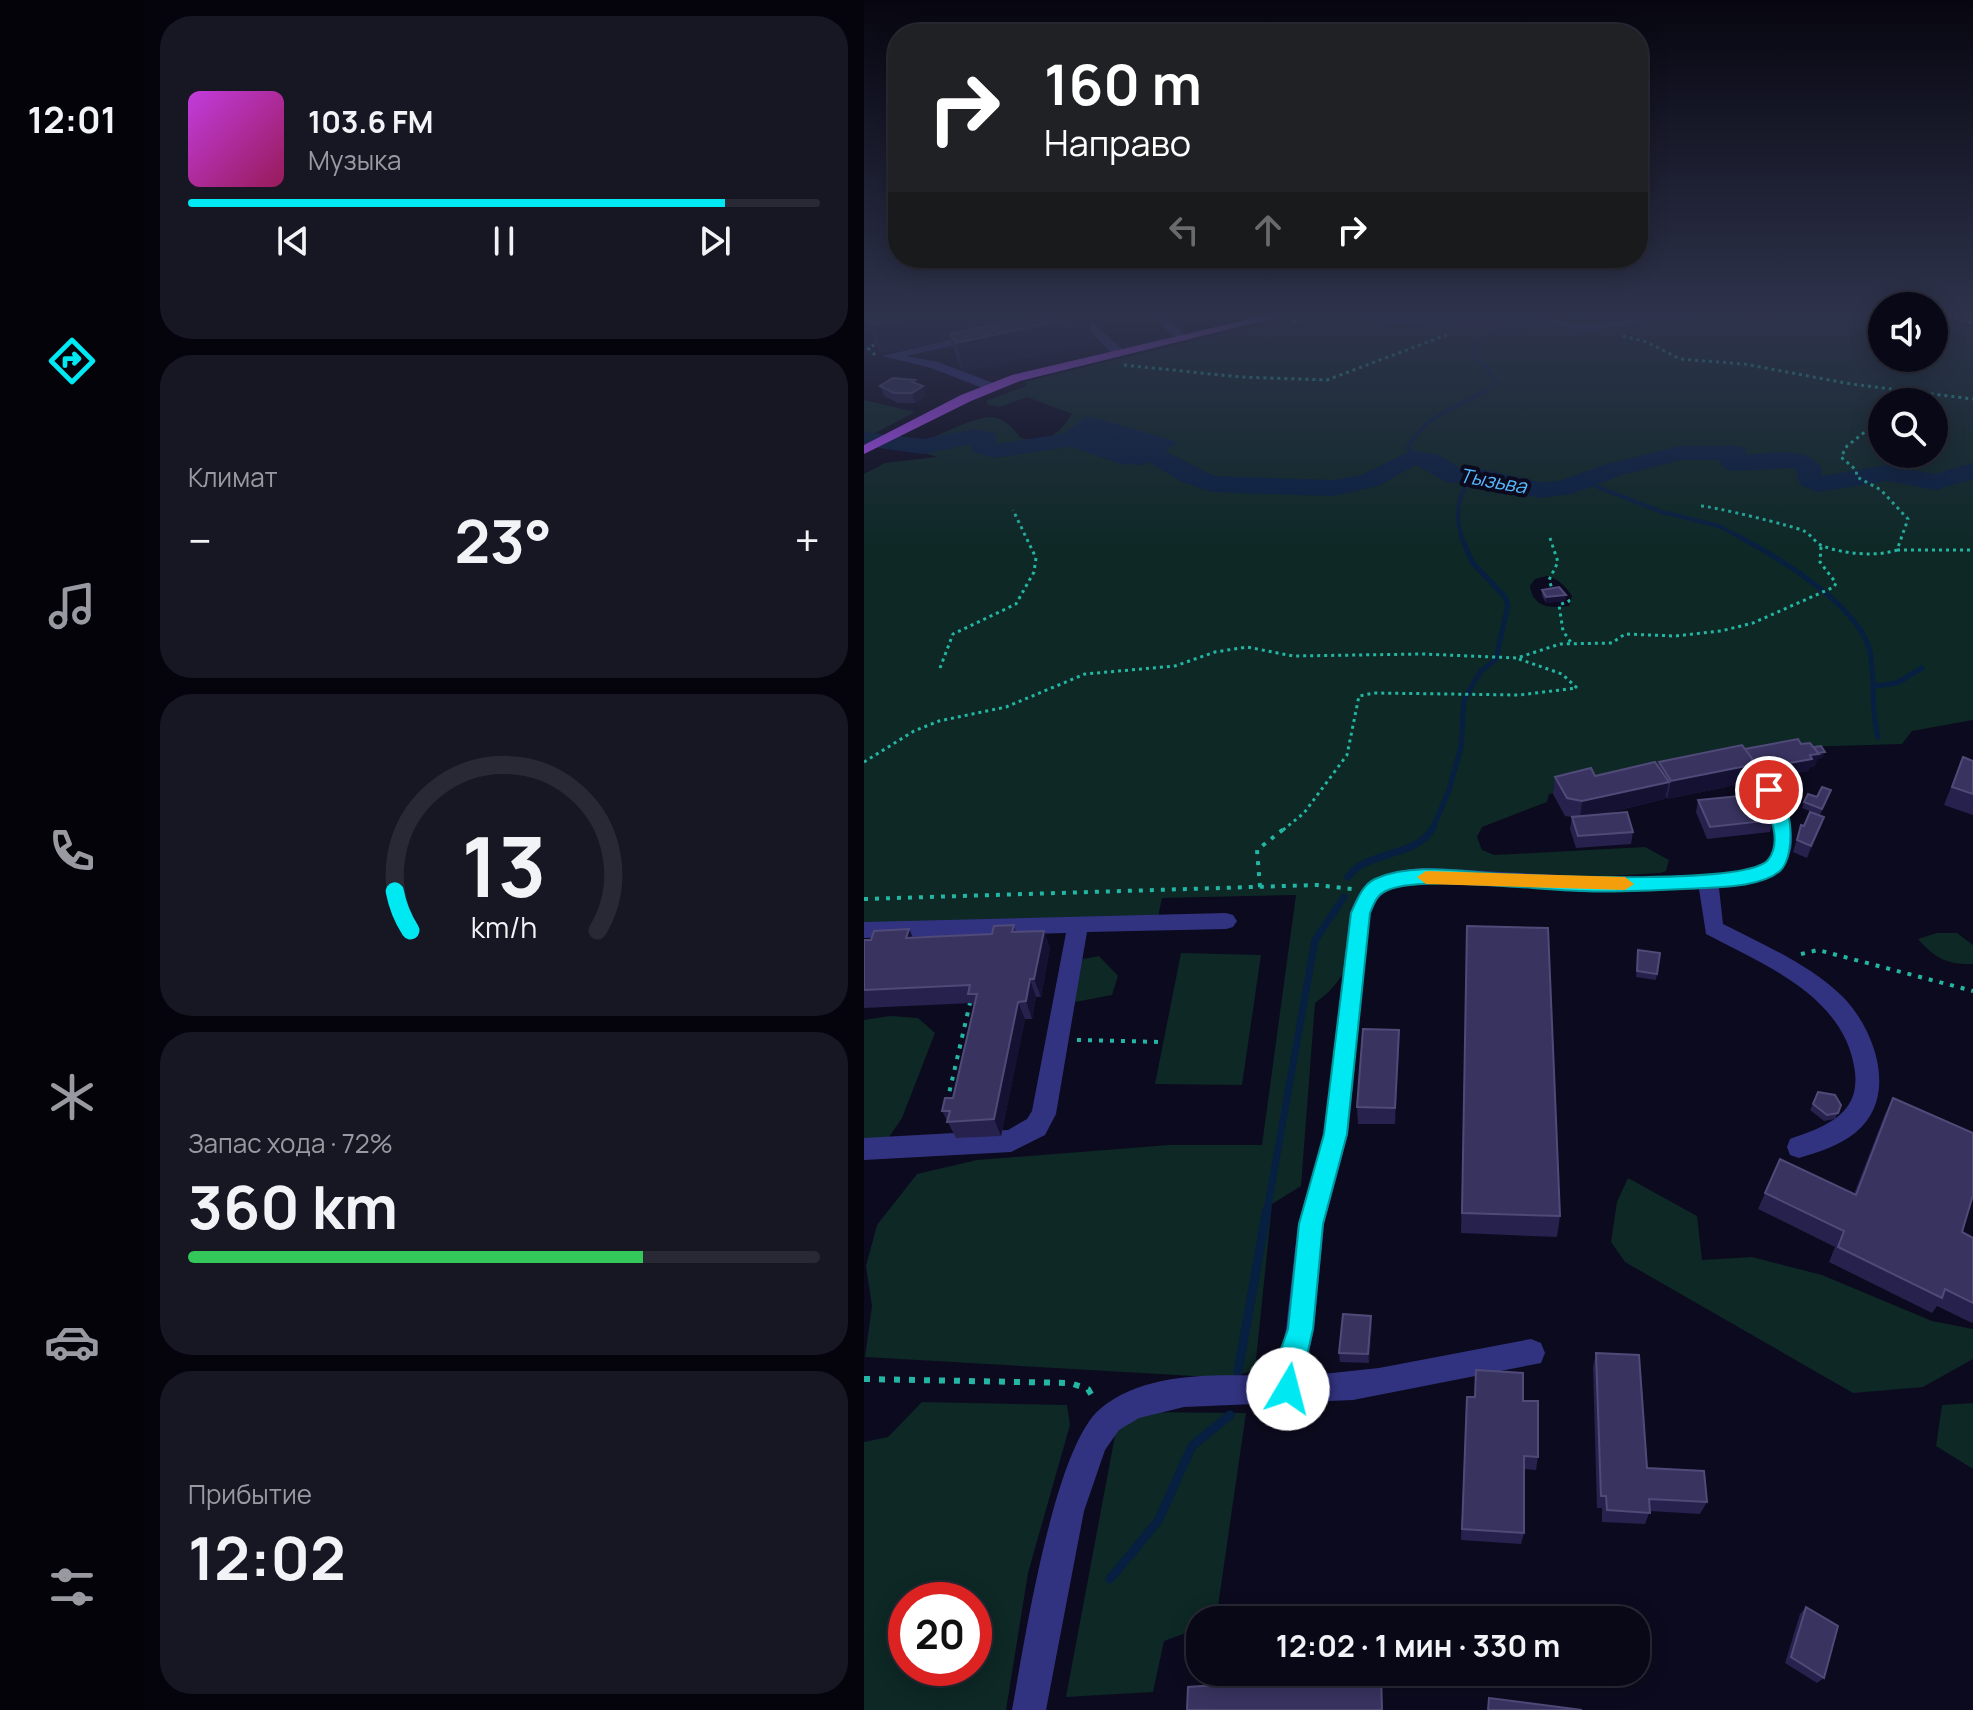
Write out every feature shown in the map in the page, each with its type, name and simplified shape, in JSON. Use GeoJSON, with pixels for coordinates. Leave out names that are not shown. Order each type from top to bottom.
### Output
{"type":"FeatureCollection","features":[{"type":"Feature","properties":{"kind":"main road"},"geometry":{"type":"LineString","coordinates":[[864,450],[975,395]]}},
{"type":"Feature","properties":{"kind":"street"},"geometry":{"type":"LineString","coordinates":[[1288,1389],[1300,1329],[1311,1224],[1336,1134],[1360,913],[1370,892],[1381,884],[1417,877],[1586,885],[1708,881],[1755,875],[1774,866],[1783,847],[1783,830],[1769,790]]}},
{"type":"Feature","properties":{"kind":"street"},"geometry":{"type":"LineString","coordinates":[[1708,881],[1713,928],[1804,978],[1857,1027],[1868,1073],[1868,1093],[1838,1135],[1799,1147]]}},
{"type":"Feature","properties":{"kind":"street"},"geometry":{"type":"LineString","coordinates":[[864,930],[1226,921]]}},
{"type":"Feature","properties":{"kind":"street"},"geometry":{"type":"LineString","coordinates":[[864,1149],[1011,1141],[1036,1127],[1044,1114],[1078,924]]}},
{"type":"Feature","properties":{"kind":"street"},"geometry":{"type":"LineString","coordinates":[[1029,1710],[1057,1555],[1082,1472],[1107,1420],[1141,1403],[1179,1393],[1328,1389],[1531,1353]]}},
{"type":"Feature","properties":{"kind":"path"},"geometry":{"type":"LineString","coordinates":[[1939,395],[1973,399]]}},
{"type":"Feature","properties":{"kind":"path"},"geometry":{"type":"LineString","coordinates":[[1866,431],[1847,446],[1841,457],[1862,480],[1881,490],[1908,519],[1897,550]]}},
{"type":"Feature","properties":{"kind":"path"},"geometry":{"type":"LineString","coordinates":[[1701,506],[1714,506],[1743,517],[1805,531],[1821,546],[1882,555],[1897,550],[1973,550]]}},
{"type":"Feature","properties":{"kind":"path"},"geometry":{"type":"LineString","coordinates":[[940,668],[953,634],[1016,604],[1034,572],[1036,558],[1013,510]]}},
{"type":"Feature","properties":{"kind":"path"},"geometry":{"type":"LineString","coordinates":[[1550,538],[1558,562],[1549,580],[1550,591],[1563,591],[1569,601],[1559,605],[1563,631],[1572,644]]}},
{"type":"Feature","properties":{"kind":"path"},"geometry":{"type":"LineString","coordinates":[[1517,658],[1537,650],[1572,644],[1612,643],[1625,634],[1675,636],[1753,623],[1785,606],[1834,587],[1836,583],[1820,562],[1821,546]]}},
{"type":"Feature","properties":{"kind":"path"},"geometry":{"type":"LineString","coordinates":[[864,762],[914,731],[939,721],[1006,707],[1085,674],[1175,666],[1215,652],[1247,647],[1293,656],[1423,654],[1517,658],[1562,674],[1577,688],[1519,695],[1374,693],[1359,696],[1347,755],[1304,813],[1257,850],[1260,887]]}},
{"type":"Feature","properties":{"kind":"path"},"geometry":{"type":"LineString","coordinates":[[864,899],[1317,885],[1370,892]]}},
{"type":"Feature","properties":{"kind":"path"},"geometry":{"type":"LineString","coordinates":[[1772,960],[1818,950],[1973,991]]}},
{"type":"Feature","properties":{"kind":"path"},"geometry":{"type":"LineString","coordinates":[[937,1144],[970,1003]]}},
{"type":"Feature","properties":{"kind":"path"},"geometry":{"type":"LineString","coordinates":[[1057,1040],[1163,1042]]}},
{"type":"Feature","properties":{"kind":"path"},"geometry":{"type":"LineString","coordinates":[[864,1379],[1070,1383],[1088,1389],[1107,1420]]}},
{"type":"Feature","properties":{"kind":"green space"},"geometry":{"type":"Polygon","coordinates":[[[1003,395],[1868,395],[1868,468],[1948,468],[1948,395],[1973,395],[1973,720],[1912,731],[1902,744],[1802,747],[1549,794],[1547,802],[1482,827],[1477,837],[1482,850],[1494,855],[1645,847],[1669,860],[1666,871],[1660,873],[1556,879],[1396,872],[1364,885],[1347,964],[1341,977],[1315,1003],[1301,1186],[1272,1204],[1255,1370],[1228,1378],[865,1357],[872,1306],[866,1266],[877,1225],[917,1174],[977,1160],[1169,1145],[1262,1145],[1296,895],[1162,898],[1158,917],[864,927],[864,474],[885,463],[937,457],[912,449],[983,418],[1000,419],[1021,438],[1038,440],[1051,436],[1072,414],[1027,397],[1000,407],[988,405],[986,401],[1003,395]],[[1547,576],[1535,579],[1530,586],[1539,602],[1555,607],[1569,606],[1572,596],[1564,586],[1547,576]]]}},
{"type":"Feature","properties":{"kind":"green space"},"geometry":{"type":"Polygon","coordinates":[[[864,400],[915,412],[864,439],[864,400]]]}},
{"type":"Feature","properties":{"kind":"green space"},"geometry":{"type":"Polygon","coordinates":[[[1937,933],[1957,933],[1973,945],[1973,964],[1942,959],[1918,939],[1937,933]]]}},
{"type":"Feature","properties":{"kind":"green space"},"geometry":{"type":"Polygon","coordinates":[[[1181,953],[1261,955],[1242,1085],[1155,1084],[1181,953]]]}},
{"type":"Feature","properties":{"kind":"green space"},"geometry":{"type":"Polygon","coordinates":[[[1099,956],[1118,976],[1112,995],[1075,1002],[1078,960],[1099,956]]]}},
{"type":"Feature","properties":{"kind":"green space"},"geometry":{"type":"Polygon","coordinates":[[[890,1016],[918,1018],[935,1033],[902,1118],[887,1140],[864,1145],[864,1020],[890,1016]]]}},
{"type":"Feature","properties":{"kind":"green space"},"geometry":{"type":"Polygon","coordinates":[[[1628,1178],[1697,1216],[1702,1260],[1752,1257],[1822,1275],[1932,1321],[1973,1329],[1973,1359],[1923,1387],[1853,1393],[1625,1262],[1611,1242],[1617,1202],[1628,1178]]]}},
{"type":"Feature","properties":{"kind":"green space"},"geometry":{"type":"Polygon","coordinates":[[[922,1402],[1067,1405],[1070,1425],[1028,1573],[1006,1710],[864,1710],[864,1442],[888,1437],[922,1402]]]}},
{"type":"Feature","properties":{"kind":"green space"},"geometry":{"type":"Polygon","coordinates":[[[1973,1403],[1973,1469],[1936,1446],[1942,1405],[1973,1403]]]}},
{"type":"Feature","properties":{"kind":"green space"},"geometry":{"type":"Polygon","coordinates":[[[1136,1412],[1246,1413],[1218,1606],[1186,1606],[1186,1633],[1164,1641],[1153,1692],[1066,1697],[1116,1430],[1136,1412]]]}},
{"type":"Feature","properties":{"kind":"water"},"geometry":{"type":"Polygon","coordinates":[[[1088,416],[1178,442],[1145,465],[1121,464],[1057,442],[1058,437],[1088,416]]]}},
{"type":"Feature","properties":{"kind":"building"},"geometry":{"type":"Polygon","coordinates":[[[1559,587],[1566,595],[1546,597],[1542,590],[1559,587]]]}},
{"type":"Feature","properties":{"kind":"building"},"geometry":{"type":"Polygon","coordinates":[[[1798,739],[1801,744],[1810,743],[1819,754],[1810,755],[1812,759],[1756,769],[1756,764],[1745,749],[1798,739]]]}},
{"type":"Feature","properties":{"kind":"building"},"geometry":{"type":"Polygon","coordinates":[[[1742,745],[1756,764],[1671,781],[1659,762],[1742,745]]]}},
{"type":"Feature","properties":{"kind":"building"},"geometry":{"type":"Polygon","coordinates":[[[1821,746],[1825,752],[1818,753],[1814,747],[1821,746]]]}},
{"type":"Feature","properties":{"kind":"building"},"geometry":{"type":"Polygon","coordinates":[[[1963,757],[1973,761],[1973,794],[1952,787],[1963,757]]]}},
{"type":"Feature","properties":{"kind":"building"},"geometry":{"type":"Polygon","coordinates":[[[1655,762],[1669,782],[1582,801],[1567,798],[1555,777],[1591,768],[1595,776],[1655,762]]]}},
{"type":"Feature","properties":{"kind":"building"},"geometry":{"type":"Polygon","coordinates":[[[1822,787],[1831,790],[1822,809],[1804,802],[1808,794],[1817,797],[1822,787]]]}},
{"type":"Feature","properties":{"kind":"building"},"geometry":{"type":"Polygon","coordinates":[[[1760,794],[1773,820],[1710,827],[1698,800],[1760,794]]]}},
{"type":"Feature","properties":{"kind":"building"},"geometry":{"type":"Polygon","coordinates":[[[1627,812],[1633,832],[1578,836],[1572,817],[1627,812]]]}},
{"type":"Feature","properties":{"kind":"building"},"geometry":{"type":"Polygon","coordinates":[[[1810,812],[1824,817],[1811,846],[1797,840],[1801,825],[1804,826],[1810,812]]]}},
{"type":"Feature","properties":{"kind":"building"},"geometry":{"type":"Polygon","coordinates":[[[1014,925],[1012,932],[1044,931],[1026,1001],[1018,1002],[994,1119],[947,1122],[950,1111],[942,1111],[945,1098],[953,1098],[977,994],[968,994],[970,985],[864,990],[864,940],[871,940],[874,931],[909,929],[906,938],[992,934],[994,926],[1014,925]]]}},
{"type":"Feature","properties":{"kind":"building"},"geometry":{"type":"Polygon","coordinates":[[[1467,926],[1548,928],[1560,1216],[1462,1213],[1467,926]]]}},
{"type":"Feature","properties":{"kind":"building"},"geometry":{"type":"Polygon","coordinates":[[[1638,950],[1660,953],[1657,974],[1637,971],[1638,950]]]}},
{"type":"Feature","properties":{"kind":"building"},"geometry":{"type":"Polygon","coordinates":[[[1363,1029],[1399,1030],[1395,1108],[1357,1107],[1363,1029]]]}},
{"type":"Feature","properties":{"kind":"building"},"geometry":{"type":"Polygon","coordinates":[[[1818,1092],[1835,1095],[1841,1105],[1838,1113],[1827,1115],[1813,1104],[1818,1092]]]}},
{"type":"Feature","properties":{"kind":"building"},"geometry":{"type":"Polygon","coordinates":[[[1893,1098],[1973,1133],[1973,1195],[1962,1232],[1973,1238],[1973,1303],[1945,1289],[1942,1298],[1838,1247],[1844,1231],[1765,1193],[1780,1159],[1856,1195],[1893,1098]]]}},
{"type":"Feature","properties":{"kind":"building"},"geometry":{"type":"Polygon","coordinates":[[[1343,1314],[1371,1316],[1368,1354],[1339,1353],[1343,1314]]]}},
{"type":"Feature","properties":{"kind":"building"},"geometry":{"type":"Polygon","coordinates":[[[1596,1353],[1639,1355],[1647,1468],[1704,1471],[1707,1502],[1649,1499],[1650,1513],[1607,1510],[1606,1496],[1601,1496],[1596,1353]]]}},
{"type":"Feature","properties":{"kind":"building"},"geometry":{"type":"Polygon","coordinates":[[[1476,1370],[1523,1373],[1523,1401],[1538,1401],[1538,1457],[1524,1456],[1524,1533],[1462,1529],[1467,1397],[1475,1397],[1476,1370]]]}},
{"type":"Feature","properties":{"kind":"building"},"geometry":{"type":"Polygon","coordinates":[[[1806,1607],[1838,1626],[1824,1678],[1791,1657],[1806,1607]]]}},
{"type":"Feature","properties":{"kind":"building"},"geometry":{"type":"Polygon","coordinates":[[[1381,1686],[1382,1710],[1187,1710],[1188,1687],[1381,1686]]]}},
{"type":"Feature","properties":{"kind":"building"},"geometry":{"type":"Polygon","coordinates":[[[1489,1698],[1582,1710],[1488,1710],[1489,1698]]]}},
{"type":"Feature","properties":{"kind":"waterway"},"geometry":{"type":"LineString","coordinates":[[1412,457],[1408,448],[1425,425],[1478,395]]}},
{"type":"Feature","properties":{"kind":"waterway","name":"Тызьва"},"geometry":{"type":"LineString","coordinates":[[864,439],[923,446],[980,437],[986,438],[982,447],[995,451],[1068,440],[1105,444],[1158,457],[1191,477],[1212,484],[1333,488],[1369,481],[1412,457],[1430,460],[1455,477],[1481,477],[1540,490],[1562,489],[1616,469],[1680,453],[1736,453],[1730,460],[1734,464],[1793,460],[1809,467],[1809,480],[1818,484],[1887,473],[1936,482],[1973,471]]}},
{"type":"Feature","properties":{"kind":"waterway"},"geometry":{"type":"LineString","coordinates":[[1462,538],[1458,522],[1459,506],[1463,491],[1472,477]]}},
{"type":"Feature","properties":{"kind":"waterway"},"geometry":{"type":"LineString","coordinates":[[1585,482],[1662,512],[1719,526],[1742,538]]}},
{"type":"Feature","properties":{"kind":"waterway"},"geometry":{"type":"LineString","coordinates":[[1433,828],[1449,790],[1461,747],[1464,700],[1480,672],[1496,659],[1508,605],[1505,597],[1472,562],[1461,536]]}},
{"type":"Feature","properties":{"kind":"waterway"},"geometry":{"type":"LineString","coordinates":[[1738,536],[1795,570],[1851,617],[1870,652],[1878,737]]}},
{"type":"Feature","properties":{"kind":"waterway"},"geometry":{"type":"LineString","coordinates":[[1875,686],[1897,683],[1922,668]]}},
{"type":"Feature","properties":{"kind":"waterway"},"geometry":{"type":"LineString","coordinates":[[1348,877],[1367,862],[1414,845],[1433,828]]}},
{"type":"Feature","properties":{"kind":"waterway"},"geometry":{"type":"LineString","coordinates":[[1267,1211],[1315,940],[1344,897]]}},
{"type":"Feature","properties":{"kind":"waterway"},"geometry":{"type":"LineString","coordinates":[[1238,1372],[1267,1209]]}},
{"type":"Feature","properties":{"kind":"waterway"},"geometry":{"type":"LineString","coordinates":[[1110,1579],[1158,1521],[1192,1446],[1230,1415]]}},
{"type":"Feature","properties":{"kind":"slow traffic"},"geometry":{"type":"LineString","coordinates":[[1426,877],[1625,884]]}},
{"type":"Feature","properties":{"kind":"route"},"geometry":{"type":"LineString","coordinates":[[1288,1389],[1300,1329],[1311,1224],[1336,1134],[1357,963],[1360,913],[1370,892],[1381,884],[1417,877],[1586,885],[1708,881],[1755,875],[1774,866],[1783,847],[1783,830],[1769,790]]}}]}
